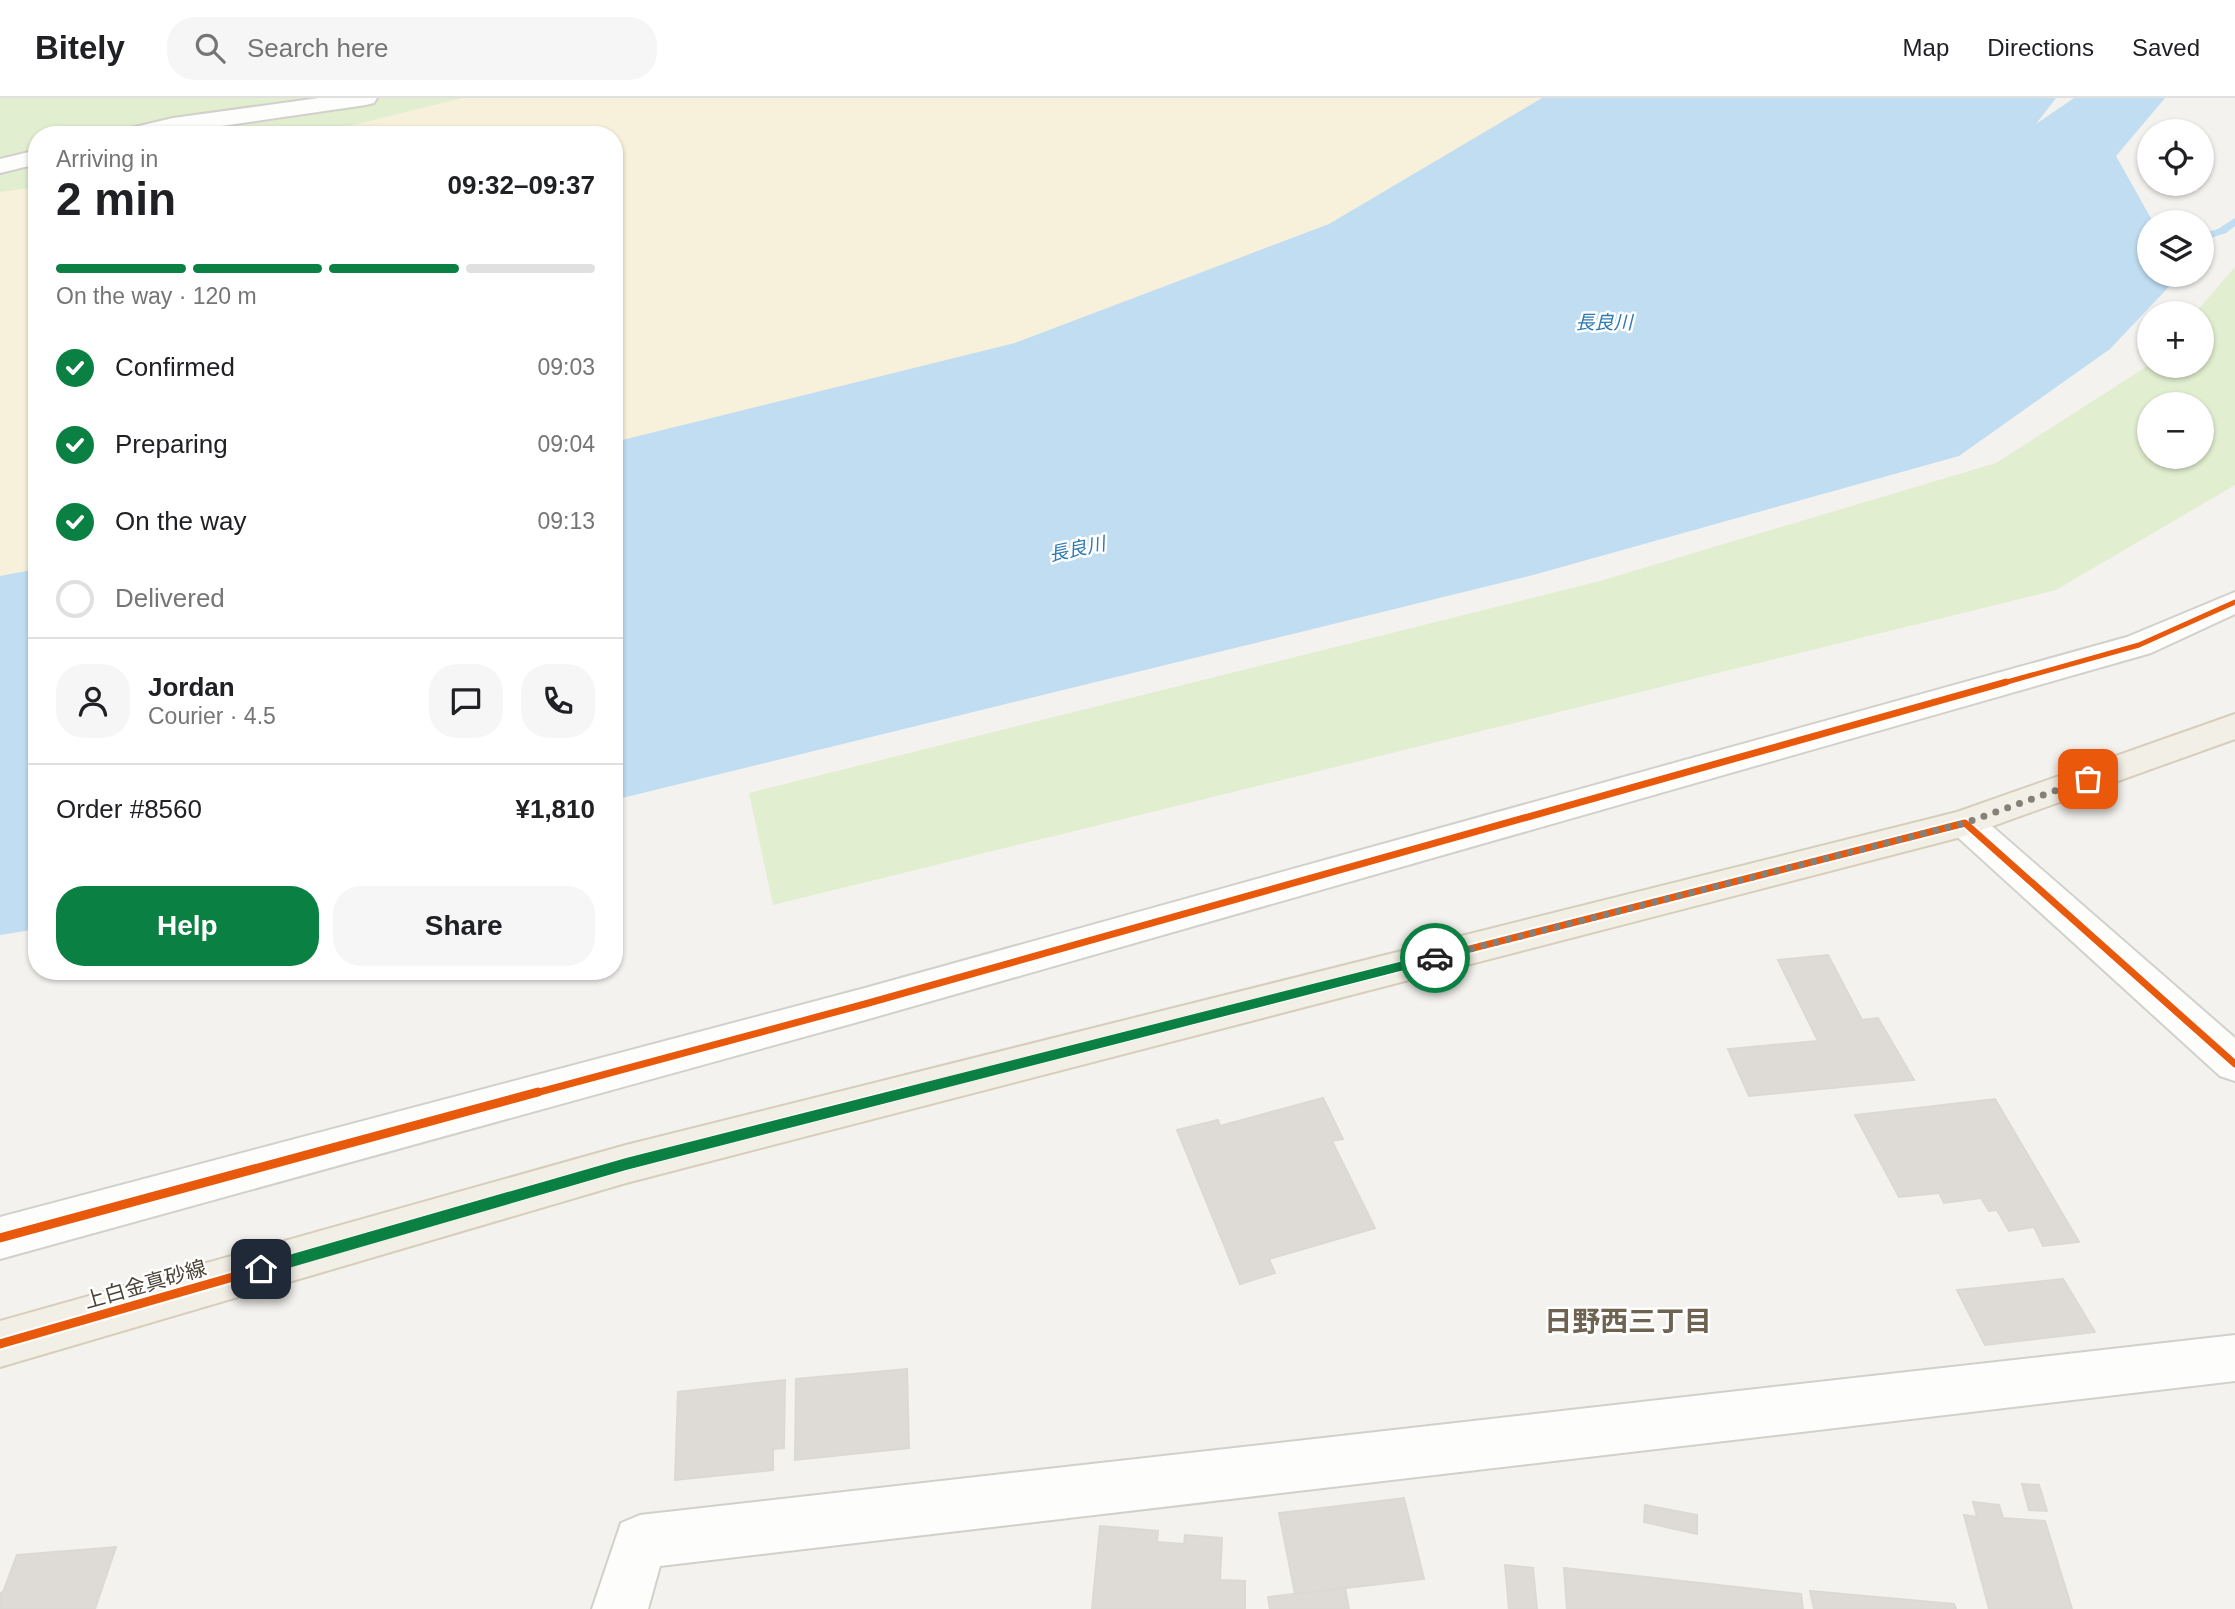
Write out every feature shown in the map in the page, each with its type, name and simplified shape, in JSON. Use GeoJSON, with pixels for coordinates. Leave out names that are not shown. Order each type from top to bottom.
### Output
{"type":"FeatureCollection","features":[{"type":"Feature","properties":{"kind":"main road","name":"上白金真砂線"},"geometry":{"type":"LineString","coordinates":[[0,1344],[626,1164],[1965,823],[2235,726]]}},
{"type":"Feature","properties":{"kind":"street"},"geometry":{"type":"LineString","coordinates":[[169,126],[366,98]]}},
{"type":"Feature","properties":{"kind":"street"},"geometry":{"type":"LineString","coordinates":[[0,166],[28,159]]}},
{"type":"Feature","properties":{"kind":"street"},"geometry":{"type":"LineString","coordinates":[[0,1238],[879,1000],[2139,645],[2235,602]]}},
{"type":"Feature","properties":{"kind":"street"},"geometry":{"type":"LineString","coordinates":[[1965,823],[2235,1064]]}},
{"type":"Feature","properties":{"kind":"street"},"geometry":{"type":"LineString","coordinates":[[620,1609],[640,1542],[2235,1358]]}},
{"type":"Feature","properties":{"kind":"green space"},"geometry":{"type":"Polygon","coordinates":[[[0,98],[619,98],[524,126],[28,126],[28,252],[0,257],[0,98]]]}},
{"type":"Feature","properties":{"kind":"green space"},"geometry":{"type":"Polygon","coordinates":[[[2235,267],[2235,485],[2056,590],[773,905],[749,793],[1600,581],[1996,463],[2137,373],[2137,378],[2214,378],[2214,301],[2205,301],[2235,267]]]}},
{"type":"Feature","properties":{"kind":"sand"},"geometry":{"type":"Polygon","coordinates":[[[462,98],[1542,98],[1329,224],[1015,343],[623,440],[623,126],[349,126],[462,98]]]}},
{"type":"Feature","properties":{"kind":"sand"},"geometry":{"type":"Polygon","coordinates":[[[28,188],[28,571],[0,576],[0,192],[28,188]]]}},
{"type":"Feature","properties":{"kind":"water","name":"長良川"},"geometry":{"type":"Polygon","coordinates":[[[1542,98],[2056,98],[2036,124],[2074,98],[2165,98],[2147,119],[2137,119],[2137,131],[2116,156],[2146,210],[2137,210],[2137,287],[2169,287],[2155,301],[2137,301],[2137,320],[2110,349],[1959,456],[1533,575],[623,798],[623,440],[1015,343],[1329,224],[1542,98]]]}},
{"type":"Feature","properties":{"kind":"water"},"geometry":{"type":"Polygon","coordinates":[[[28,571],[28,930],[0,935],[0,576],[28,571]]]}},
{"type":"Feature","properties":{"kind":"building"},"geometry":{"type":"Polygon","coordinates":[[[1828,955],[1862,1020],[1878,1018],[1914,1080],[1749,1096],[1728,1049],[1818,1041],[1778,960],[1828,955]]]}},
{"type":"Feature","properties":{"kind":"building"},"geometry":{"type":"Polygon","coordinates":[[[1323,1098],[1343,1139],[1332,1141],[1375,1228],[1269,1259],[1275,1273],[1240,1284],[1177,1130],[1218,1120],[1220,1126],[1323,1098]]]}},
{"type":"Feature","properties":{"kind":"building"},"geometry":{"type":"Polygon","coordinates":[[[1995,1099],[2079,1242],[2043,1246],[2034,1227],[2009,1231],[1997,1210],[1989,1211],[1981,1198],[1944,1203],[1939,1193],[1899,1197],[1855,1115],[1995,1099]]]}},
{"type":"Feature","properties":{"kind":"building"},"geometry":{"type":"Polygon","coordinates":[[[2063,1279],[2095,1332],[1985,1345],[1957,1290],[2063,1279]]]}},
{"type":"Feature","properties":{"kind":"building"},"geometry":{"type":"Polygon","coordinates":[[[907,1369],[909,1448],[795,1460],[796,1379],[907,1369]]]}},
{"type":"Feature","properties":{"kind":"building"},"geometry":{"type":"Polygon","coordinates":[[[785,1380],[784,1448],[773,1449],[773,1470],[675,1480],[678,1392],[785,1380]]]}},
{"type":"Feature","properties":{"kind":"building"},"geometry":{"type":"Polygon","coordinates":[[[2022,1484],[2039,1485],[2047,1511],[2029,1510],[2022,1484]]]}},
{"type":"Feature","properties":{"kind":"building"},"geometry":{"type":"Polygon","coordinates":[[[1404,1498],[1424,1579],[1295,1594],[1279,1513],[1404,1498]]]}},
{"type":"Feature","properties":{"kind":"building"},"geometry":{"type":"Polygon","coordinates":[[[1973,1502],[1999,1505],[2003,1518],[2045,1521],[2072,1609],[1989,1609],[1964,1515],[1977,1517],[1973,1502]]]}},
{"type":"Feature","properties":{"kind":"building"},"geometry":{"type":"Polygon","coordinates":[[[1645,1505],[1697,1515],[1697,1534],[1644,1522],[1645,1505]]]}},
{"type":"Feature","properties":{"kind":"building"},"geometry":{"type":"Polygon","coordinates":[[[1100,1526],[1158,1531],[1157,1542],[1184,1544],[1185,1535],[1222,1538],[1220,1580],[1245,1581],[1245,1609],[1092,1609],[1100,1526]]]}},
{"type":"Feature","properties":{"kind":"building"},"geometry":{"type":"Polygon","coordinates":[[[116,1547],[95,1609],[0,1609],[0,1593],[3,1592],[17,1555],[116,1547]]]}},
{"type":"Feature","properties":{"kind":"building"},"geometry":{"type":"Polygon","coordinates":[[[1505,1565],[1533,1568],[1537,1609],[1509,1609],[1505,1565]]]}},
{"type":"Feature","properties":{"kind":"building"},"geometry":{"type":"Polygon","coordinates":[[[1564,1568],[1801,1594],[1803,1609],[1567,1609],[1564,1568]]]}},
{"type":"Feature","properties":{"kind":"building"},"geometry":{"type":"Polygon","coordinates":[[[1345,1588],[1349,1609],[1270,1609],[1268,1597],[1345,1588]]]}},
{"type":"Feature","properties":{"kind":"building"},"geometry":{"type":"Polygon","coordinates":[[[1810,1591],[1954,1604],[1956,1609],[1814,1609],[1810,1591]]]}},
{"type":"Feature","properties":{"kind":"waterway"},"geometry":{"type":"LineString","coordinates":[[2214,234],[2235,221]]}},
{"type":"Feature","properties":{"kind":"cycle path"},"geometry":{"type":"LineString","coordinates":[[0,1238],[865,1004],[2139,645],[2235,602]]}},
{"type":"Feature","properties":{"kind":"cycle path"},"geometry":{"type":"LineString","coordinates":[[0,1344],[626,1164],[1965,823],[2235,1064]]}},
{"type":"Feature","properties":{"kind":"way so far"},"geometry":{"type":"LineString","coordinates":[[1435,958],[1965,823],[2088,779]]}},
{"type":"Feature","properties":{"kind":"district","name":"日野西三丁目"},"geometry":{"type":"Point","coordinates":[1628,1321]}},
{"type":"Feature","properties":{"kind":"route"},"geometry":{"type":"LineString","coordinates":[[261,1269],[626,1164],[1435,958]]}}]}
